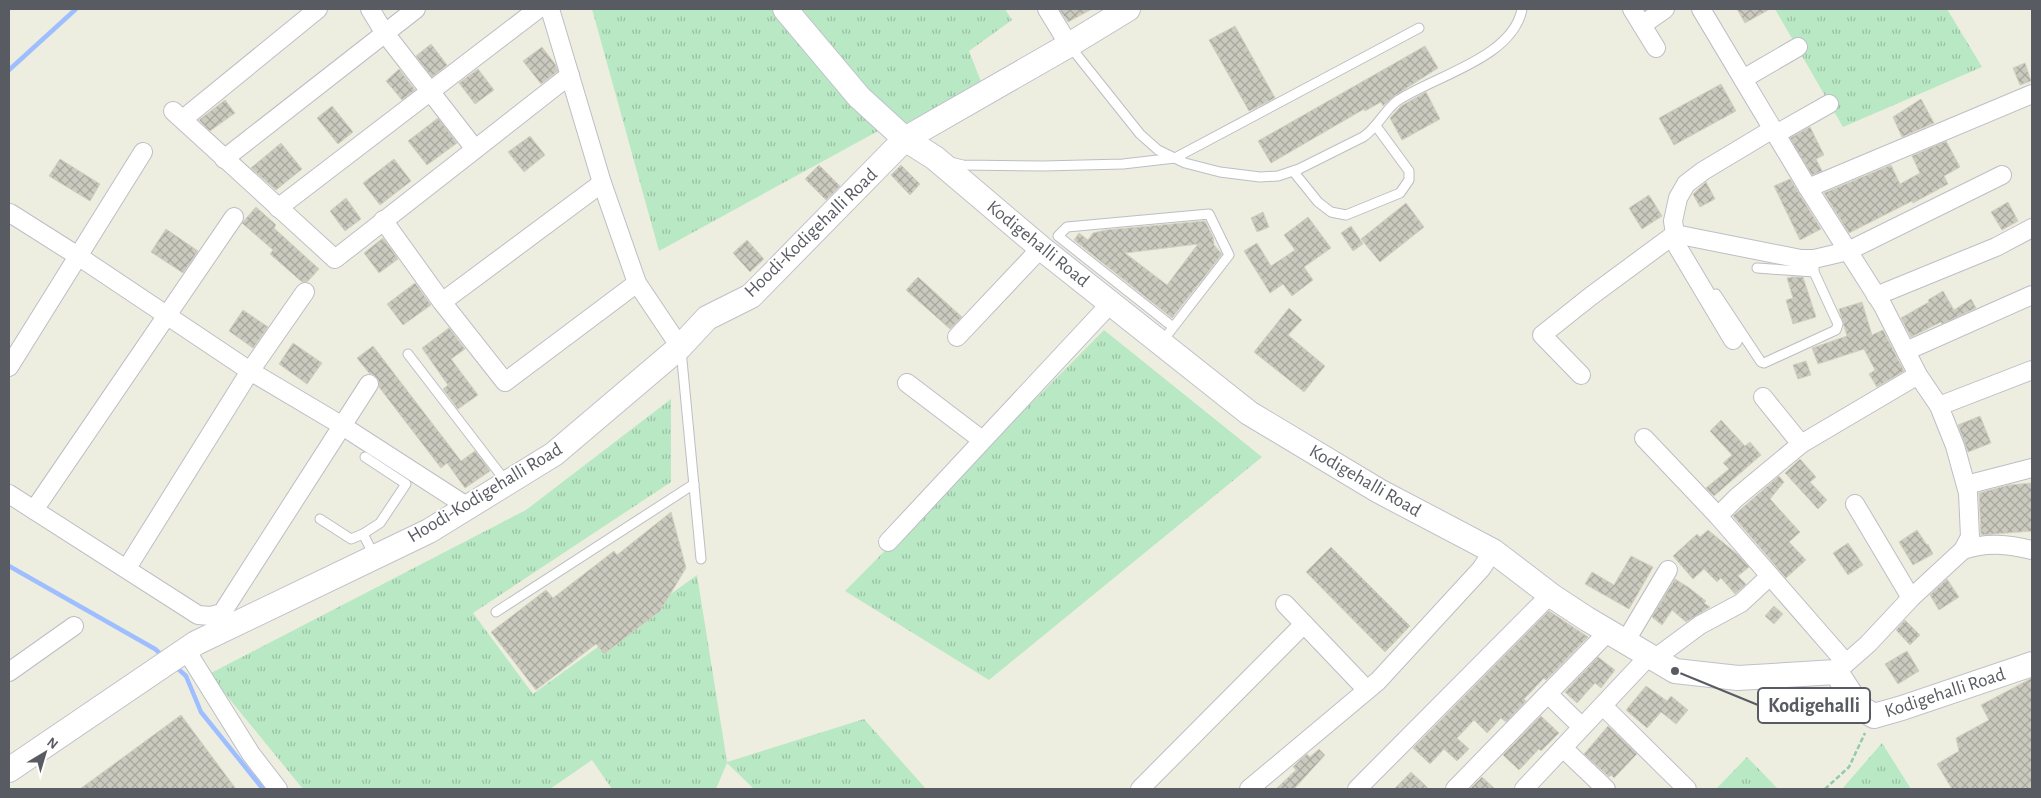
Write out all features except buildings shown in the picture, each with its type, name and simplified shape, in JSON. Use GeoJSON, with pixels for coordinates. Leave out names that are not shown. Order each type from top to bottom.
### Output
{"type":"FeatureCollection","features":[{"type":"Feature","properties":{"kind":"street"},"geometry":{"type":"LineString","coordinates":[[318,9],[178,115],[335,259],[570,75]]}},
{"type":"Feature","properties":{"kind":"street"},"geometry":{"type":"LineString","coordinates":[[370,9],[384,32],[475,149]]}},
{"type":"Feature","properties":{"kind":"street"},"geometry":{"type":"LineString","coordinates":[[224,159],[384,32],[416,9]]}},
{"type":"Feature","properties":{"kind":"street"},"geometry":{"type":"LineString","coordinates":[[278,208],[538,9]]}},
{"type":"Feature","properties":{"kind":"street"},"geometry":{"type":"LineString","coordinates":[[550,9],[602,182],[637,283],[680,347]]}},
{"type":"Feature","properties":{"kind":"street","name":"Kodigehalli Road"},"geometry":{"type":"LineString","coordinates":[[785,9],[859,98],[905,139],[935,158],[1058,252],[1111,303],[1167,335],[1249,413],[1379,491],[1493,551],[1552,596],[1674,671],[1738,678],[1841,668],[1859,706],[1874,716],[2032,664]]}},
{"type":"Feature","properties":{"kind":"street"},"geometry":{"type":"LineString","coordinates":[[1047,9],[1069,45]]}},
{"type":"Feature","properties":{"kind":"street","name":"Hoodi-Kodigehalli Road"},"geometry":{"type":"LineString","coordinates":[[9,770],[196,643],[373,547],[430,530],[554,454],[680,347],[707,318],[751,296],[905,139],[1069,45],[1126,9]]}},
{"type":"Feature","properties":{"kind":"street"},"geometry":{"type":"LineString","coordinates":[[1632,9],[1656,48]]}},
{"type":"Feature","properties":{"kind":"street"},"geometry":{"type":"LineString","coordinates":[[1642,24],[1665,9]]}},
{"type":"Feature","properties":{"kind":"street"},"geometry":{"type":"LineString","coordinates":[[1644,438],[1718,516],[1770,576],[1841,668],[1868,644],[1911,598],[1963,550],[1970,537],[1968,493],[1955,446],[1939,406],[1918,375],[1876,296],[1808,188],[1701,9]]}},
{"type":"Feature","properties":{"kind":"street"},"geometry":{"type":"LineString","coordinates":[[1743,79],[1798,47]]}},
{"type":"Feature","properties":{"kind":"street"},"geometry":{"type":"LineString","coordinates":[[1808,188],[2031,97]]}},
{"type":"Feature","properties":{"kind":"street"},"geometry":{"type":"LineString","coordinates":[[1733,340],[1677,246],[1673,220],[1678,198],[1686,184],[1702,171],[1829,104]]}},
{"type":"Feature","properties":{"kind":"street"},"geometry":{"type":"LineString","coordinates":[[9,367],[143,152]]}},
{"type":"Feature","properties":{"kind":"street"},"geometry":{"type":"LineString","coordinates":[[1581,375],[1542,335],[1675,234],[1801,259],[1814,265],[1848,251],[2002,175]]}},
{"type":"Feature","properties":{"kind":"street"},"geometry":{"type":"LineString","coordinates":[[442,302],[602,182]]}},
{"type":"Feature","properties":{"kind":"street"},"geometry":{"type":"LineString","coordinates":[[10,213],[250,371],[341,425],[468,507]]}},
{"type":"Feature","properties":{"kind":"street"},"geometry":{"type":"LineString","coordinates":[[34,510],[234,217]]}},
{"type":"Feature","properties":{"kind":"street"},"geometry":{"type":"LineString","coordinates":[[384,220],[442,302],[505,382],[637,283]]}},
{"type":"Feature","properties":{"kind":"street"},"geometry":{"type":"LineString","coordinates":[[1876,296],[1996,247],[2032,228]]}},
{"type":"Feature","properties":{"kind":"street"},"geometry":{"type":"LineString","coordinates":[[957,337],[1058,252]]}},
{"type":"Feature","properties":{"kind":"street"},"geometry":{"type":"LineString","coordinates":[[127,568],[250,371],[305,292]]}},
{"type":"Feature","properties":{"kind":"street"},"geometry":{"type":"LineString","coordinates":[[1906,351],[2032,295]]}},
{"type":"Feature","properties":{"kind":"street"},"geometry":{"type":"LineString","coordinates":[[888,542],[1111,303]]}},
{"type":"Feature","properties":{"kind":"street"},"geometry":{"type":"LineString","coordinates":[[1939,406],[2032,370]]}},
{"type":"Feature","properties":{"kind":"street"},"geometry":{"type":"LineString","coordinates":[[1718,516],[1736,498],[1801,444],[1918,375]]}},
{"type":"Feature","properties":{"kind":"street"},"geometry":{"type":"LineString","coordinates":[[907,383],[982,440]]}},
{"type":"Feature","properties":{"kind":"street"},"geometry":{"type":"LineString","coordinates":[[9,494],[198,615],[211,616],[222,613],[369,384]]}},
{"type":"Feature","properties":{"kind":"street"},"geometry":{"type":"LineString","coordinates":[[1763,397],[1801,444]]}},
{"type":"Feature","properties":{"kind":"street"},"geometry":{"type":"LineString","coordinates":[[1966,485],[2032,468]]}},
{"type":"Feature","properties":{"kind":"street"},"geometry":{"type":"LineString","coordinates":[[1855,504],[1911,598]]}},
{"type":"Feature","properties":{"kind":"street"},"geometry":{"type":"LineString","coordinates":[[1963,550],[1980,544],[2003,545],[2032,550]]}},
{"type":"Feature","properties":{"kind":"street"},"geometry":{"type":"LineString","coordinates":[[1249,789],[1378,681],[1481,569],[1493,551]]}},
{"type":"Feature","properties":{"kind":"street"},"geometry":{"type":"LineString","coordinates":[[1455,789],[1548,694],[1617,637],[1668,570]]}},
{"type":"Feature","properties":{"kind":"street"},"geometry":{"type":"LineString","coordinates":[[1524,789],[1582,727],[1652,658],[1700,625],[1740,603],[1770,576]]}},
{"type":"Feature","properties":{"kind":"street"},"geometry":{"type":"LineString","coordinates":[[1357,789],[1544,601],[1552,596]]}},
{"type":"Feature","properties":{"kind":"street"},"geometry":{"type":"LineString","coordinates":[[1285,604],[1367,690]]}},
{"type":"Feature","properties":{"kind":"street"},"geometry":{"type":"LineString","coordinates":[[1140,789],[1304,624]]}},
{"type":"Feature","properties":{"kind":"street"},"geometry":{"type":"LineString","coordinates":[[9,672],[74,626]]}},
{"type":"Feature","properties":{"kind":"street"},"geometry":{"type":"LineString","coordinates":[[175,658],[278,789]]}},
{"type":"Feature","properties":{"kind":"street"},"geometry":{"type":"LineString","coordinates":[[1548,694],[1582,727]]}},
{"type":"Feature","properties":{"kind":"street"},"geometry":{"type":"LineString","coordinates":[[1603,706],[1687,789]]}},
{"type":"Feature","properties":{"kind":"street"},"geometry":{"type":"LineString","coordinates":[[1563,748],[1606,789]]}},
{"type":"Feature","properties":{"kind":"lane"},"geometry":{"type":"LineString","coordinates":[[1069,45],[1140,134],[1158,150],[1185,163],[1220,172],[1260,177],[1278,176],[1293,171],[1363,137],[1376,126],[1397,102],[1491,52],[1508,37],[1520,19],[1522,9]]}},
{"type":"Feature","properties":{"kind":"lane"},"geometry":{"type":"LineString","coordinates":[[935,158],[963,165],[1043,166],[1123,164],[1175,158],[1419,28]]}},
{"type":"Feature","properties":{"kind":"lane"},"geometry":{"type":"LineString","coordinates":[[1293,171],[1318,202],[1330,212],[1346,215],[1400,193],[1409,180],[1409,172],[1376,126]]}},
{"type":"Feature","properties":{"kind":"lane"},"geometry":{"type":"LineString","coordinates":[[1209,214],[1229,255],[1167,335],[1058,252],[1058,236],[1067,227],[1209,214]]}},
{"type":"Feature","properties":{"kind":"lane"},"geometry":{"type":"LineString","coordinates":[[1716,294],[1761,362],[1764,363],[1836,330],[1838,324],[1814,265],[1757,268]]}},
{"type":"Feature","properties":{"kind":"lane"},"geometry":{"type":"LineString","coordinates":[[680,347],[701,558]]}},
{"type":"Feature","properties":{"kind":"lane"},"geometry":{"type":"LineString","coordinates":[[408,354],[507,483]]}},
{"type":"Feature","properties":{"kind":"lane"},"geometry":{"type":"LineString","coordinates":[[320,519],[351,538],[363,534],[380,524],[406,484],[365,457]]}},
{"type":"Feature","properties":{"kind":"lane"},"geometry":{"type":"LineString","coordinates":[[496,612],[694,484]]}},
{"type":"Feature","properties":{"kind":"lane"},"geometry":{"type":"LineString","coordinates":[[363,534],[373,547]]}},
{"type":"Feature","properties":{"kind":"path"},"geometry":{"type":"LineString","coordinates":[[1825,789],[1849,767],[1874,716]]}},
{"type":"Feature","properties":{"kind":"green space"},"geometry":{"type":"Polygon","coordinates":[[[592,9],[774,9],[880,130],[659,251],[592,9]]]}},
{"type":"Feature","properties":{"kind":"green space"},"geometry":{"type":"Polygon","coordinates":[[[801,9],[1005,9],[1012,20],[969,51],[982,84],[898,128],[801,9]]]}},
{"type":"Feature","properties":{"kind":"green space"},"geometry":{"type":"Polygon","coordinates":[[[1775,9],[1947,9],[1982,67],[1843,127],[1775,9]]]}},
{"type":"Feature","properties":{"kind":"green space"},"geometry":{"type":"Polygon","coordinates":[[[1104,330],[1262,457],[989,680],[845,591],[1104,330]]]}},
{"type":"Feature","properties":{"kind":"green space"},"geometry":{"type":"Polygon","coordinates":[[[671,399],[671,482],[473,613],[533,694],[697,575],[727,762],[864,719],[926,789],[754,789],[727,763],[716,789],[612,789],[592,760],[550,789],[303,789],[209,674],[526,510],[671,399]]]}},
{"type":"Feature","properties":{"kind":"green space"},"geometry":{"type":"Polygon","coordinates":[[[1882,743],[1911,789],[1842,789],[1882,743]]]}},
{"type":"Feature","properties":{"kind":"green space"},"geometry":{"type":"Polygon","coordinates":[[[1747,757],[1778,789],[1716,789],[1747,757]]]}},
{"type":"Feature","properties":{"kind":"waterway"},"geometry":{"type":"LineString","coordinates":[[9,70],[76,9]]}},
{"type":"Feature","properties":{"kind":"waterway"},"geometry":{"type":"LineString","coordinates":[[9,566],[155,649],[163,656]]}},
{"type":"Feature","properties":{"kind":"waterway"},"geometry":{"type":"LineString","coordinates":[[175,666],[186,676],[201,712],[263,789]]}},
{"type":"Feature","properties":{"kind":"place","name":"Kodigehalli"},"geometry":{"type":"Point","coordinates":[1675,671]}}]}
